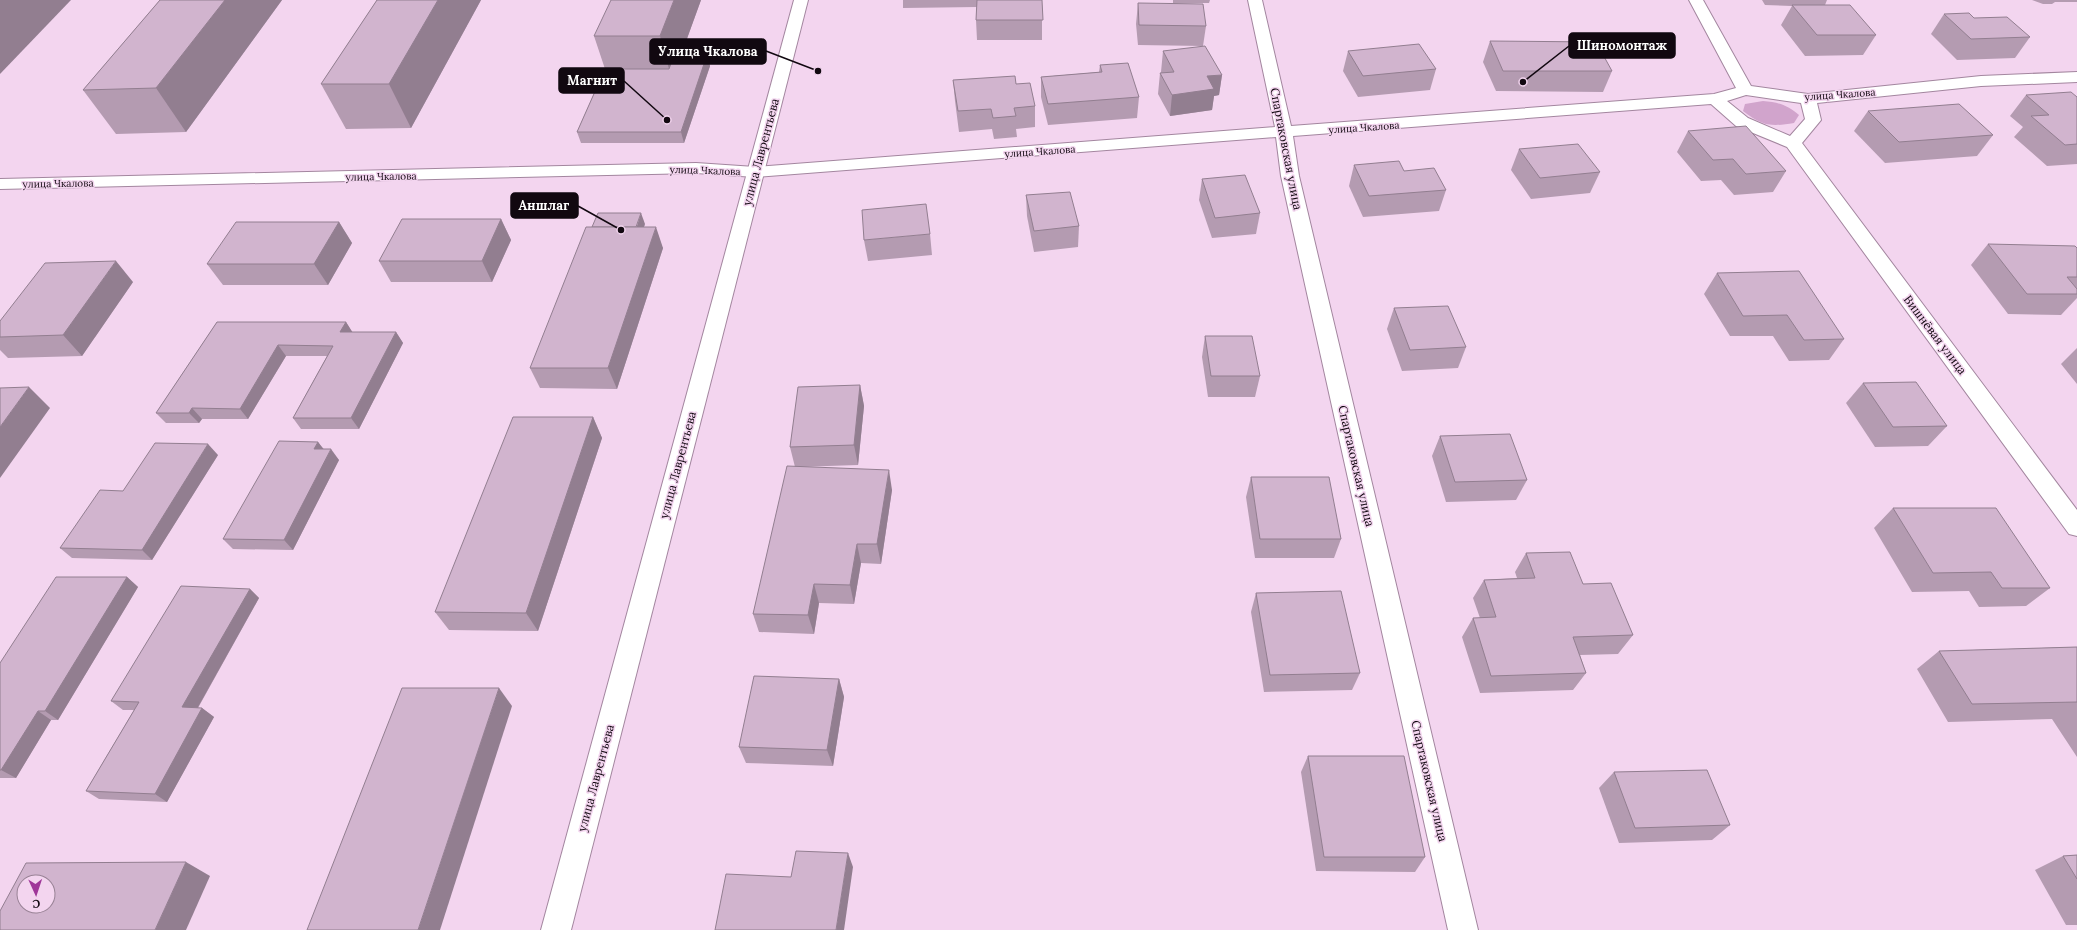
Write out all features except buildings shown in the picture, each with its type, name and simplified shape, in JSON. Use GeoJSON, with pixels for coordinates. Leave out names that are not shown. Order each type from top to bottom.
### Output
{"type":"FeatureCollection","features":[{"type":"Feature","properties":{"kind":"street","name":"улица Лаврентьева"},"geometry":{"type":"LineString","coordinates":[[556,930],[801,0]]}},
{"type":"Feature","properties":{"kind":"street","name":"Спартаковская улица"},"geometry":{"type":"LineString","coordinates":[[1256,0],[1284,132],[1290,176],[1463,930]]}},
{"type":"Feature","properties":{"kind":"street"},"geometry":{"type":"LineString","coordinates":[[1696,0],[1745,90]]}},
{"type":"Feature","properties":{"kind":"street","name":"улица Чкалова"},"geometry":{"type":"LineString","coordinates":[[0,184],[688,168],[755,172],[1715,99],[1745,90],[1808,99],[1980,81],[2077,77]]}},
{"type":"Feature","properties":{"kind":"street"},"geometry":{"type":"LineString","coordinates":[[1715,99],[1742,122],[1793,143],[1813,120],[1808,99]]}},
{"type":"Feature","properties":{"kind":"street","name":"Вишнёвая улица"},"geometry":{"type":"LineString","coordinates":[[1793,143],[2077,527]]}},
{"type":"Feature","properties":{"kind":"shaded area"},"geometry":{"type":"Polygon","coordinates":[[[1763,101],[1782,105],[1799,115],[1794,123],[1773,125],[1756,120],[1743,111],[1745,104],[1763,101]]]}},
{"type":"Feature","properties":{"kind":"place","name":"Улица Чкалова"},"geometry":{"type":"Point","coordinates":[818,71]}},
{"type":"Feature","properties":{"kind":"place","name":"Шиномонтаж"},"geometry":{"type":"Point","coordinates":[1523,82]}},
{"type":"Feature","properties":{"kind":"place","name":"Магнит"},"geometry":{"type":"Point","coordinates":[667,120]}},
{"type":"Feature","properties":{"kind":"place","name":"Аншлаг"},"geometry":{"type":"Point","coordinates":[621,230]}}]}
